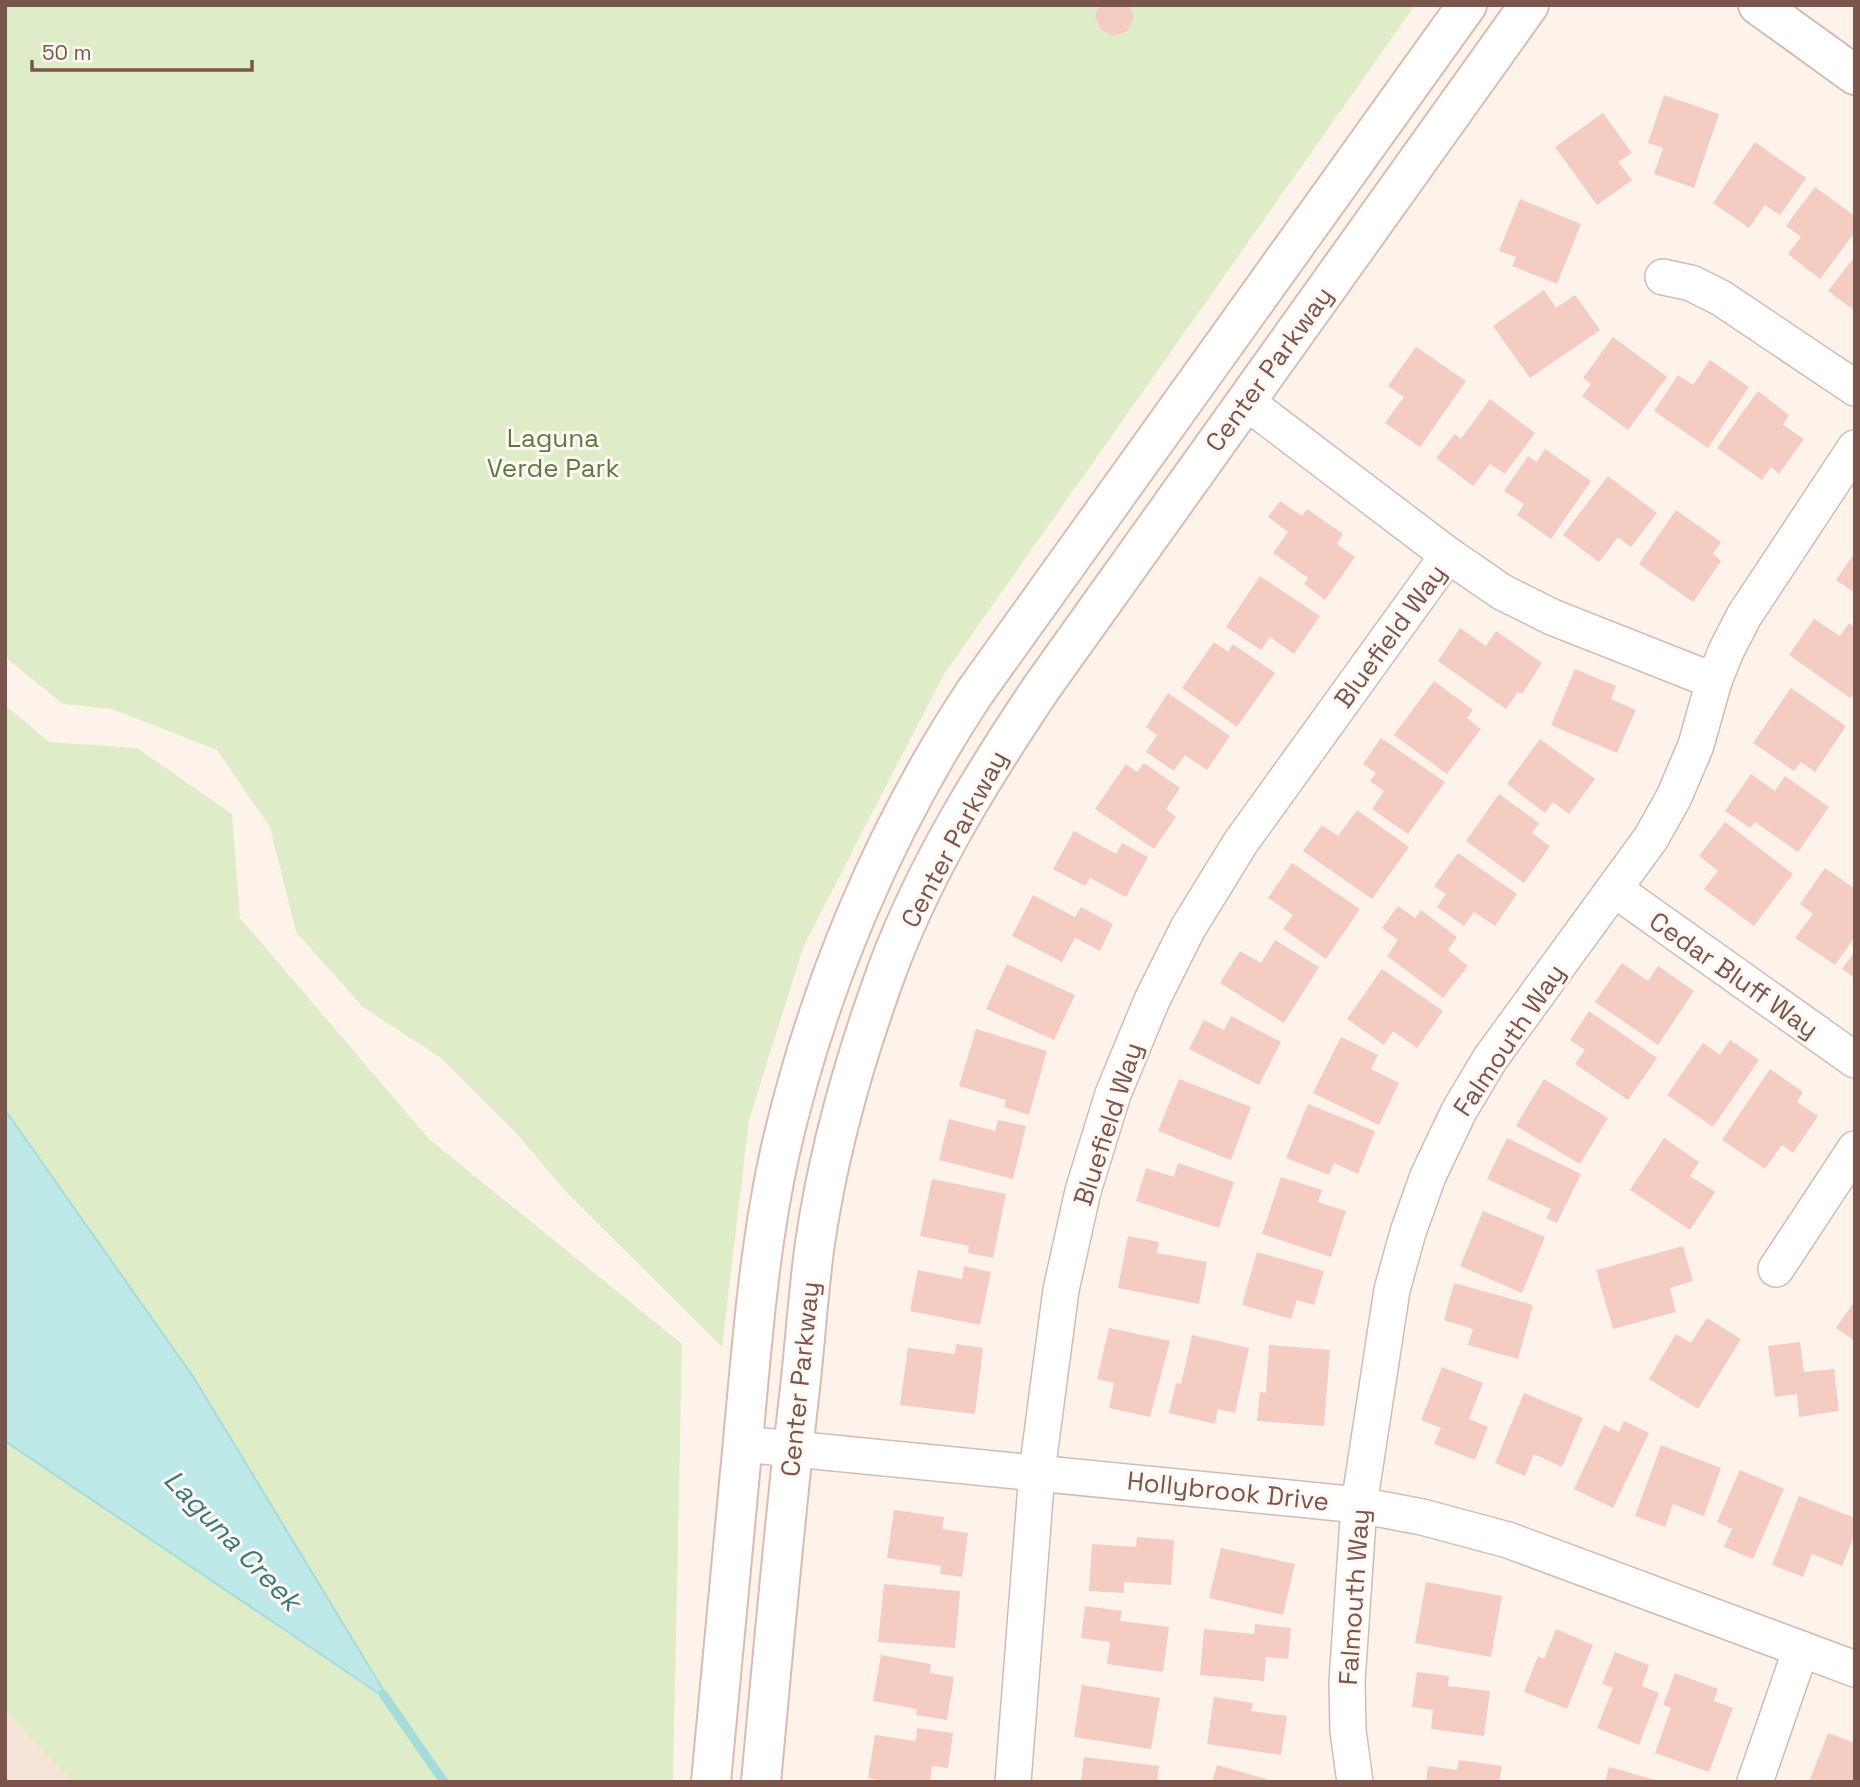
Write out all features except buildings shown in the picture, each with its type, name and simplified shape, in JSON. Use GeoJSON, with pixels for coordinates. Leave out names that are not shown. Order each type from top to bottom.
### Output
{"type":"FeatureCollection","features":[{"type":"Feature","properties":{"kind":"main road","name":"Center Parkway"},"geometry":{"type":"LineString","coordinates":[[711,1782],[759,1272],[780,1153],[805,1060],[832,976],[865,894],[932,761],[975,692],[1467,5]]}},
{"type":"Feature","properties":{"kind":"main road","name":"Center Parkway"},"geometry":{"type":"LineString","coordinates":[[761,1782],[792,1448],[815,1242],[833,1149],[857,1058],[890,962],[931,873],[974,790],[1042,687],[1529,5]]}},
{"type":"Feature","properties":{"kind":"main road"},"geometry":{"type":"LineString","coordinates":[[1758,5],[1855,75]]}},
{"type":"Feature","properties":{"kind":"street"},"geometry":{"type":"LineString","coordinates":[[1663,277],[1691,283],[1721,298],[1855,387]]}},
{"type":"Feature","properties":{"kind":"street"},"geometry":{"type":"LineString","coordinates":[[1245,401],[1448,555],[1502,592],[1552,617],[1714,681]]}},
{"type":"Feature","properties":{"kind":"street","name":"Falmouth Way"},"geometry":{"type":"LineString","coordinates":[[1355,1782],[1348,1731],[1347,1682],[1359,1505],[1392,1290],[1408,1232],[1428,1176],[1459,1111],[1490,1059],[1651,838],[1674,797],[1696,745],[1714,681],[1744,616],[1855,448]]}},
{"type":"Feature","properties":{"kind":"street","name":"Bluefield Way"},"geometry":{"type":"LineString","coordinates":[[1013,1782],[1037,1472],[1061,1290],[1083,1191],[1113,1094],[1152,1000],[1188,928],[1241,842],[1448,555]]}},
{"type":"Feature","properties":{"kind":"street","name":"Cedar Bluff Way"},"geometry":{"type":"LineString","coordinates":[[1614,889],[1855,1060]]}},
{"type":"Feature","properties":{"kind":"street"},"geometry":{"type":"LineString","coordinates":[[1776,1269],[1855,1149]]}},
{"type":"Feature","properties":{"kind":"street","name":"Hollybrook Drive"},"geometry":{"type":"LineString","coordinates":[[743,1444],[1359,1505],[1422,1517],[1508,1540],[1855,1669]]}},
{"type":"Feature","properties":{"kind":"street"},"geometry":{"type":"LineString","coordinates":[[1755,1782],[1801,1649]]}},
{"type":"Feature","properties":{"kind":"shaded area"},"geometry":{"type":"Polygon","coordinates":[[[5,1711],[72,1782],[5,1782],[5,1711]]]}},
{"type":"Feature","properties":{"kind":"green space","name":"Laguna Verde Park"},"geometry":{"type":"Polygon","coordinates":[[[5,5],[1415,5],[944,674],[804,945],[749,1120],[722,1347],[566,1192],[517,1134],[441,1058],[363,1007],[296,932],[270,827],[217,750],[112,709],[63,704],[5,657],[5,5]]]}},
{"type":"Feature","properties":{"kind":"green space"},"geometry":{"type":"Polygon","coordinates":[[[5,705],[49,742],[137,748],[232,814],[240,918],[429,1139],[682,1344],[673,1782],[72,1782],[5,1711],[5,705]]]}},
{"type":"Feature","properties":{"kind":"water"},"geometry":{"type":"Polygon","coordinates":[[[5,1110],[194,1378],[390,1701],[5,1441],[5,1110]]]}},
{"type":"Feature","properties":{"kind":"waterway","name":"Laguna Creek"},"geometry":{"type":"LineString","coordinates":[[383,1694],[444,1782]]}}]}
